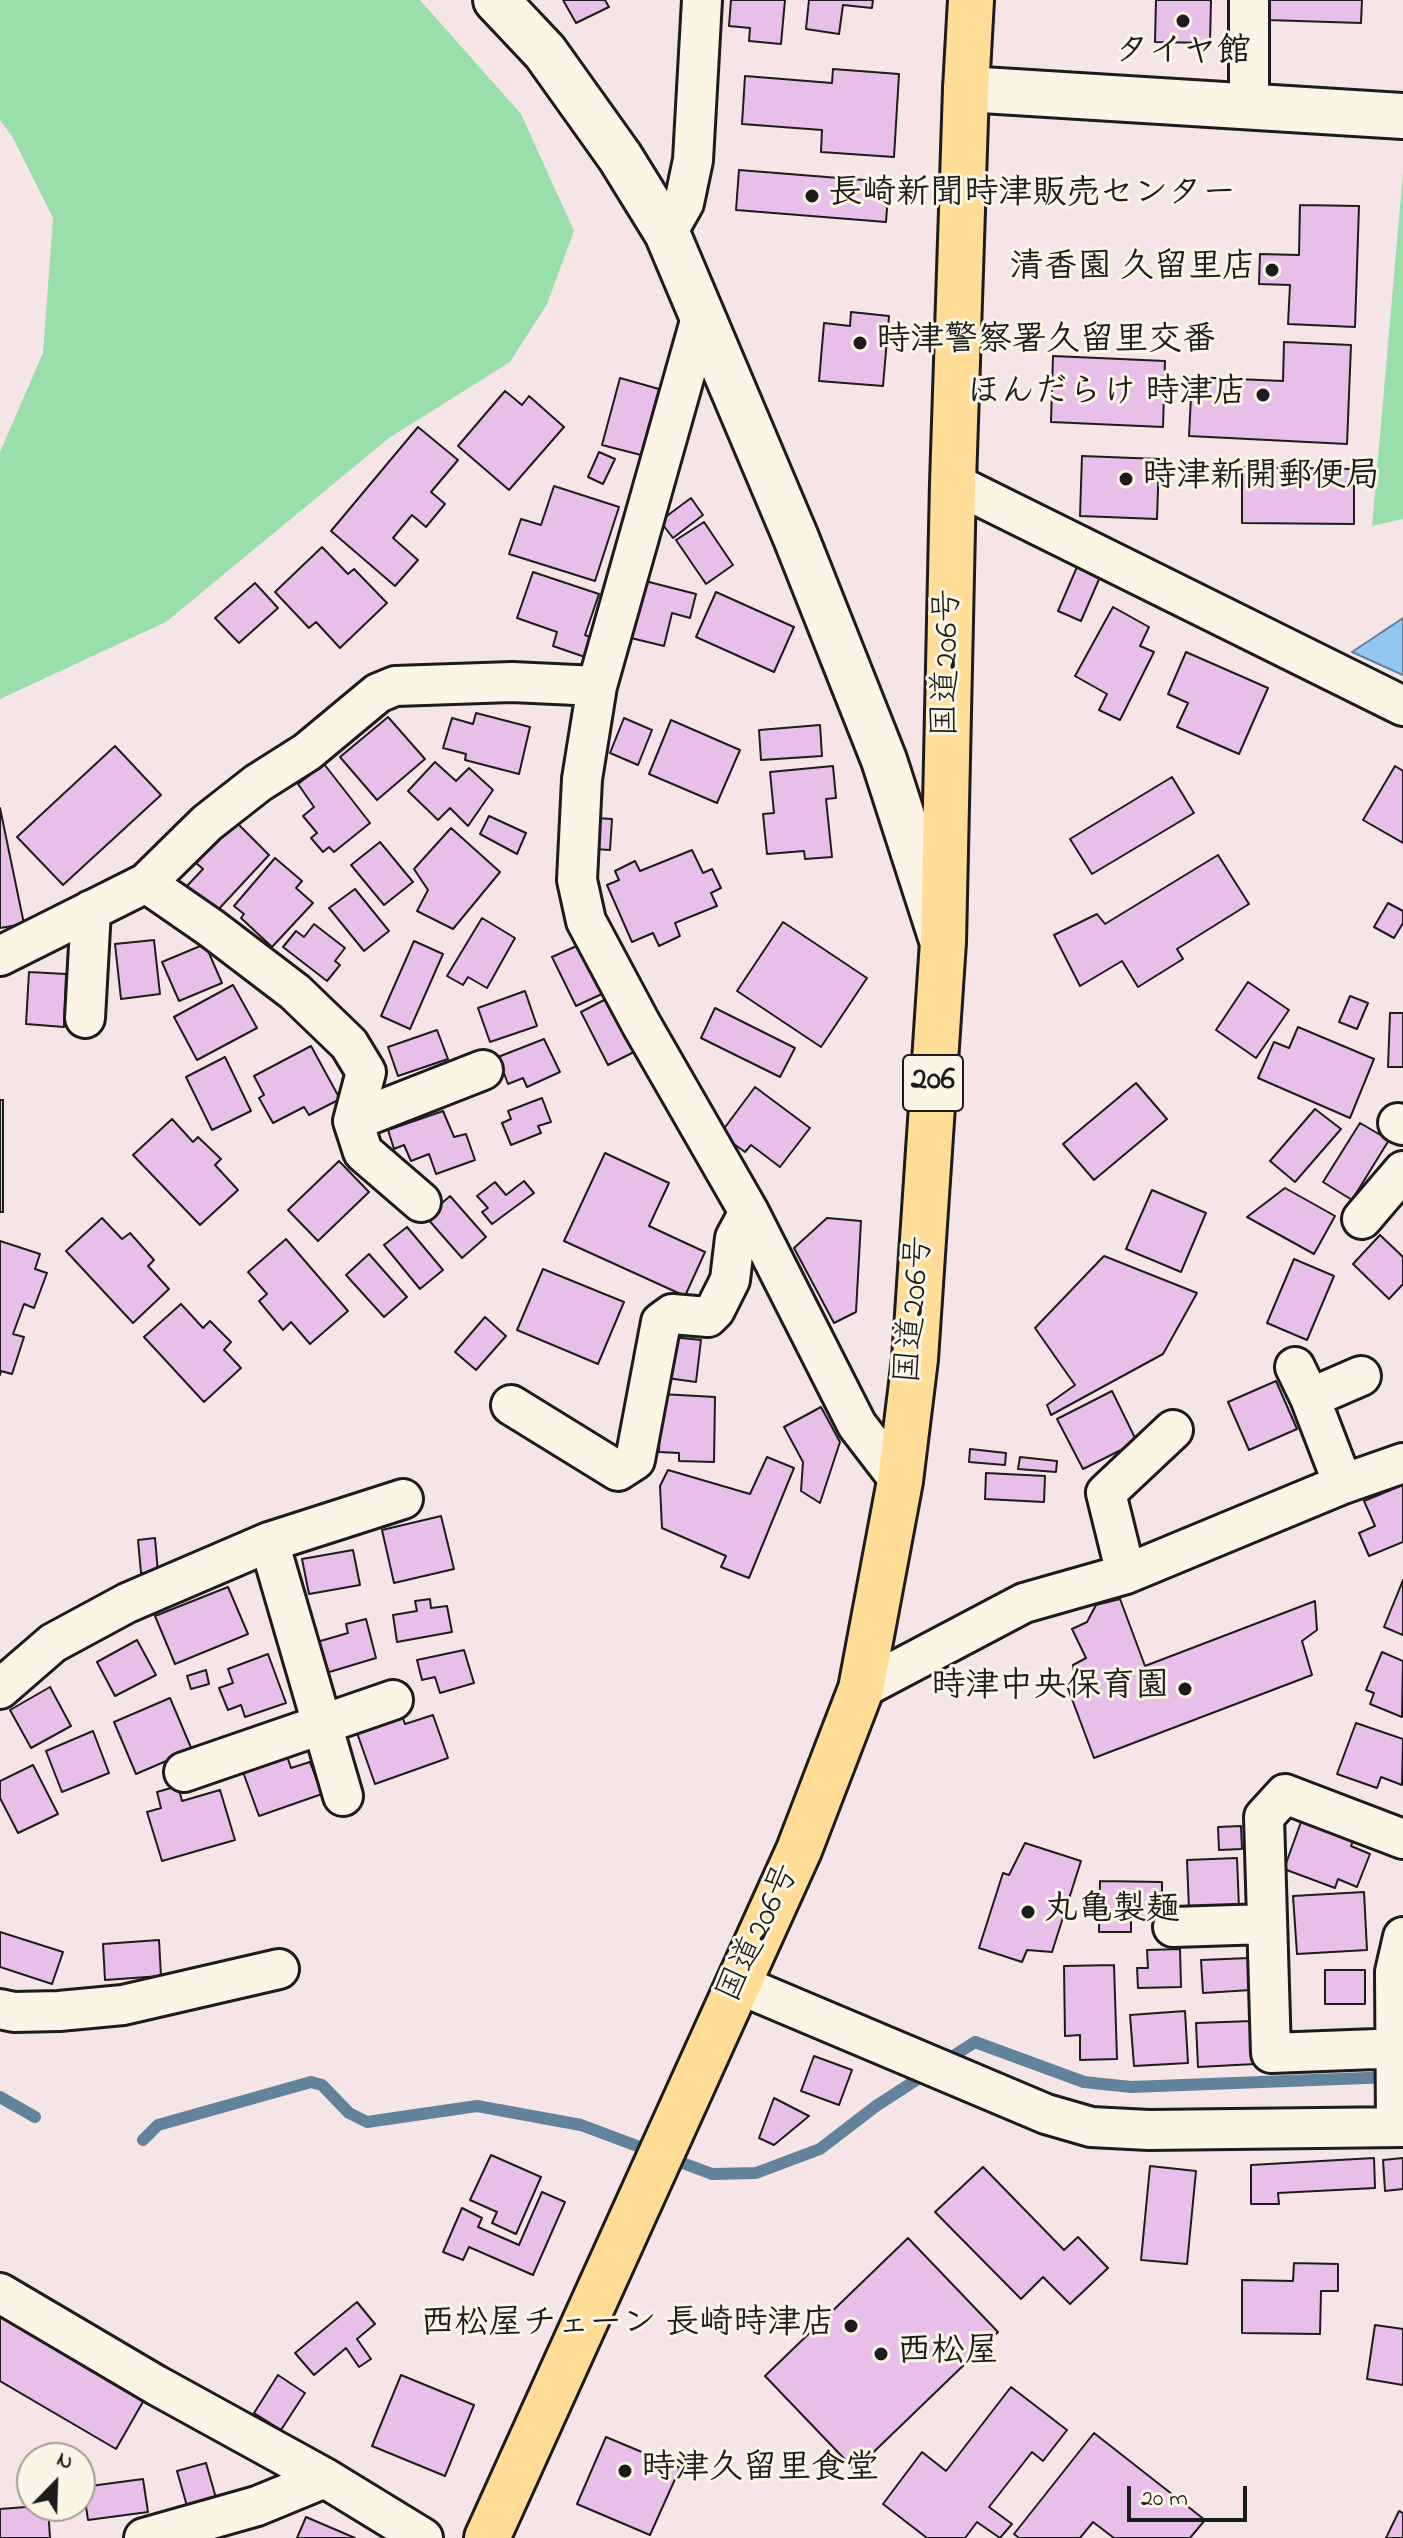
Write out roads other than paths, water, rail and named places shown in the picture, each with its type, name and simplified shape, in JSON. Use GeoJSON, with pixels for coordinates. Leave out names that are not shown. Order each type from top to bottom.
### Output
{"type":"FeatureCollection","features":[{"type":"Feature","properties":{"kind":"highway","name":"国道206号"},"geometry":{"type":"LineString","coordinates":[[487,2538],[799,1850],[861,1689],[900,1481],[915,1359],[943,942],[953,483],[971,0]]}},
{"type":"Feature","properties":{"kind":"street"},"geometry":{"type":"LineString","coordinates":[[496,0],[545,52],[620,157],[667,233],[796,538],[884,760],[943,942]]}},
{"type":"Feature","properties":{"kind":"street"},"geometry":{"type":"LineString","coordinates":[[667,233],[684,203],[693,160],[702,0]]}},
{"type":"Feature","properties":{"kind":"street"},"geometry":{"type":"LineString","coordinates":[[1249,0],[1249,108]]}},
{"type":"Feature","properties":{"kind":"street"},"geometry":{"type":"LineString","coordinates":[[966,89],[1403,116]]}},
{"type":"Feature","properties":{"kind":"street"},"geometry":{"type":"LineString","coordinates":[[702,314],[597,686],[582,779],[577,880],[586,921],[641,1024],[749,1212],[857,1425],[900,1481]]}},
{"type":"Feature","properties":{"kind":"street"},"geometry":{"type":"LineString","coordinates":[[953,483],[1401,704]]}},
{"type":"Feature","properties":{"kind":"street"},"geometry":{"type":"LineString","coordinates":[[0,956],[146,883],[207,823],[258,783],[307,752],[378,693],[395,686],[498,682],[597,686]]}},
{"type":"Feature","properties":{"kind":"street"},"geometry":{"type":"LineString","coordinates":[[146,883],[295,992],[349,1044],[366,1072],[353,1121],[363,1152],[421,1202]]}},
{"type":"Feature","properties":{"kind":"street"},"geometry":{"type":"LineString","coordinates":[[85,1018],[91,910]]}},
{"type":"Feature","properties":{"kind":"street"},"geometry":{"type":"LineString","coordinates":[[353,1121],[483,1070]]}},
{"type":"Feature","properties":{"kind":"street"},"geometry":{"type":"LineString","coordinates":[[1362,1219],[1403,1171]]}},
{"type":"Feature","properties":{"kind":"street"},"geometry":{"type":"LineString","coordinates":[[511,1405],[618,1471],[635,1460],[661,1322],[672,1314],[708,1317],[715,1310],[730,1280],[735,1238],[749,1212]]}},
{"type":"Feature","properties":{"kind":"street"},"geometry":{"type":"LineString","coordinates":[[1343,1484],[1302,1383],[1361,1376]]}},
{"type":"Feature","properties":{"kind":"street"},"geometry":{"type":"LineString","coordinates":[[1126,1574],[1106,1493],[1173,1430]]}},
{"type":"Feature","properties":{"kind":"street"},"geometry":{"type":"LineString","coordinates":[[861,1689],[1024,1603],[1126,1574],[1343,1484],[1403,1463]]}},
{"type":"Feature","properties":{"kind":"street"},"geometry":{"type":"LineString","coordinates":[[0,1689],[53,1643],[127,1603],[269,1542],[403,1499]]}},
{"type":"Feature","properties":{"kind":"street"},"geometry":{"type":"LineString","coordinates":[[269,1542],[343,1796]]}},
{"type":"Feature","properties":{"kind":"street"},"geometry":{"type":"LineString","coordinates":[[184,1772],[393,1700]]}},
{"type":"Feature","properties":{"kind":"street"},"geometry":{"type":"LineString","coordinates":[[1398,2052],[1271,2053],[1264,1817],[1285,1794],[1403,1839]]}},
{"type":"Feature","properties":{"kind":"street"},"geometry":{"type":"LineString","coordinates":[[1173,1927],[1267,1924]]}},
{"type":"Feature","properties":{"kind":"street"},"geometry":{"type":"LineString","coordinates":[[738,1984],[1046,2114],[1091,2127],[1149,2130],[1398,2119],[1395,1972],[1403,1937]]}},
{"type":"Feature","properties":{"kind":"street"},"geometry":{"type":"LineString","coordinates":[[0,2009],[14,2012],[59,2011],[123,2005],[279,1969]]}},
{"type":"Feature","properties":{"kind":"street"},"geometry":{"type":"LineString","coordinates":[[0,2293],[156,2385],[325,2478],[423,2538]]}},
{"type":"Feature","properties":{"kind":"street"},"geometry":{"type":"LineString","coordinates":[[144,2538],[257,2506],[325,2478]]}},
{"type":"Feature","properties":{"kind":"water"},"geometry":{"type":"Polygon","coordinates":[[[1403,618],[1403,675],[1352,652],[1403,618]]]}},
{"type":"Feature","properties":{"kind":"waterway"},"geometry":{"type":"LineString","coordinates":[[143,2140],[158,2125],[311,2082],[322,2085],[349,2113],[367,2122],[477,2106],[581,2125],[712,2174],[756,2173],[820,2149],[876,2106],[975,2042],[1084,2082],[1131,2087],[1392,2077]]}},
{"type":"Feature","properties":{"kind":"waterway"},"geometry":{"type":"LineString","coordinates":[[0,2097],[35,2117]]}},
{"type":"Feature","properties":{"kind":"place","name":"タイヤ館"},"geometry":{"type":"Point","coordinates":[1183,21]}},
{"type":"Feature","properties":{"kind":"place","name":"長崎新聞時津販売センター"},"geometry":{"type":"Point","coordinates":[812,196]}},
{"type":"Feature","properties":{"kind":"place","name":"清香園 久留里店"},"geometry":{"type":"Point","coordinates":[1272,270]}},
{"type":"Feature","properties":{"kind":"place","name":"時津警察署久留里交番"},"geometry":{"type":"Point","coordinates":[860,343]}},
{"type":"Feature","properties":{"kind":"place","name":"ほんだらけ 時津店"},"geometry":{"type":"Point","coordinates":[1263,395]}},
{"type":"Feature","properties":{"kind":"place","name":"時津新開郵便局"},"geometry":{"type":"Point","coordinates":[1126,479]}},
{"type":"Feature","properties":{"kind":"place","name":"時津中央保育園"},"geometry":{"type":"Point","coordinates":[1185,1689]}},
{"type":"Feature","properties":{"kind":"place","name":"丸亀製麺"},"geometry":{"type":"Point","coordinates":[1028,1912]}},
{"type":"Feature","properties":{"kind":"place","name":"西松屋チェーン 長崎時津店"},"geometry":{"type":"Point","coordinates":[851,2326]}},
{"type":"Feature","properties":{"kind":"place","name":"西松屋"},"geometry":{"type":"Point","coordinates":[881,2354]}},
{"type":"Feature","properties":{"kind":"place","name":"時津久留里食堂"},"geometry":{"type":"Point","coordinates":[625,2471]}}]}
